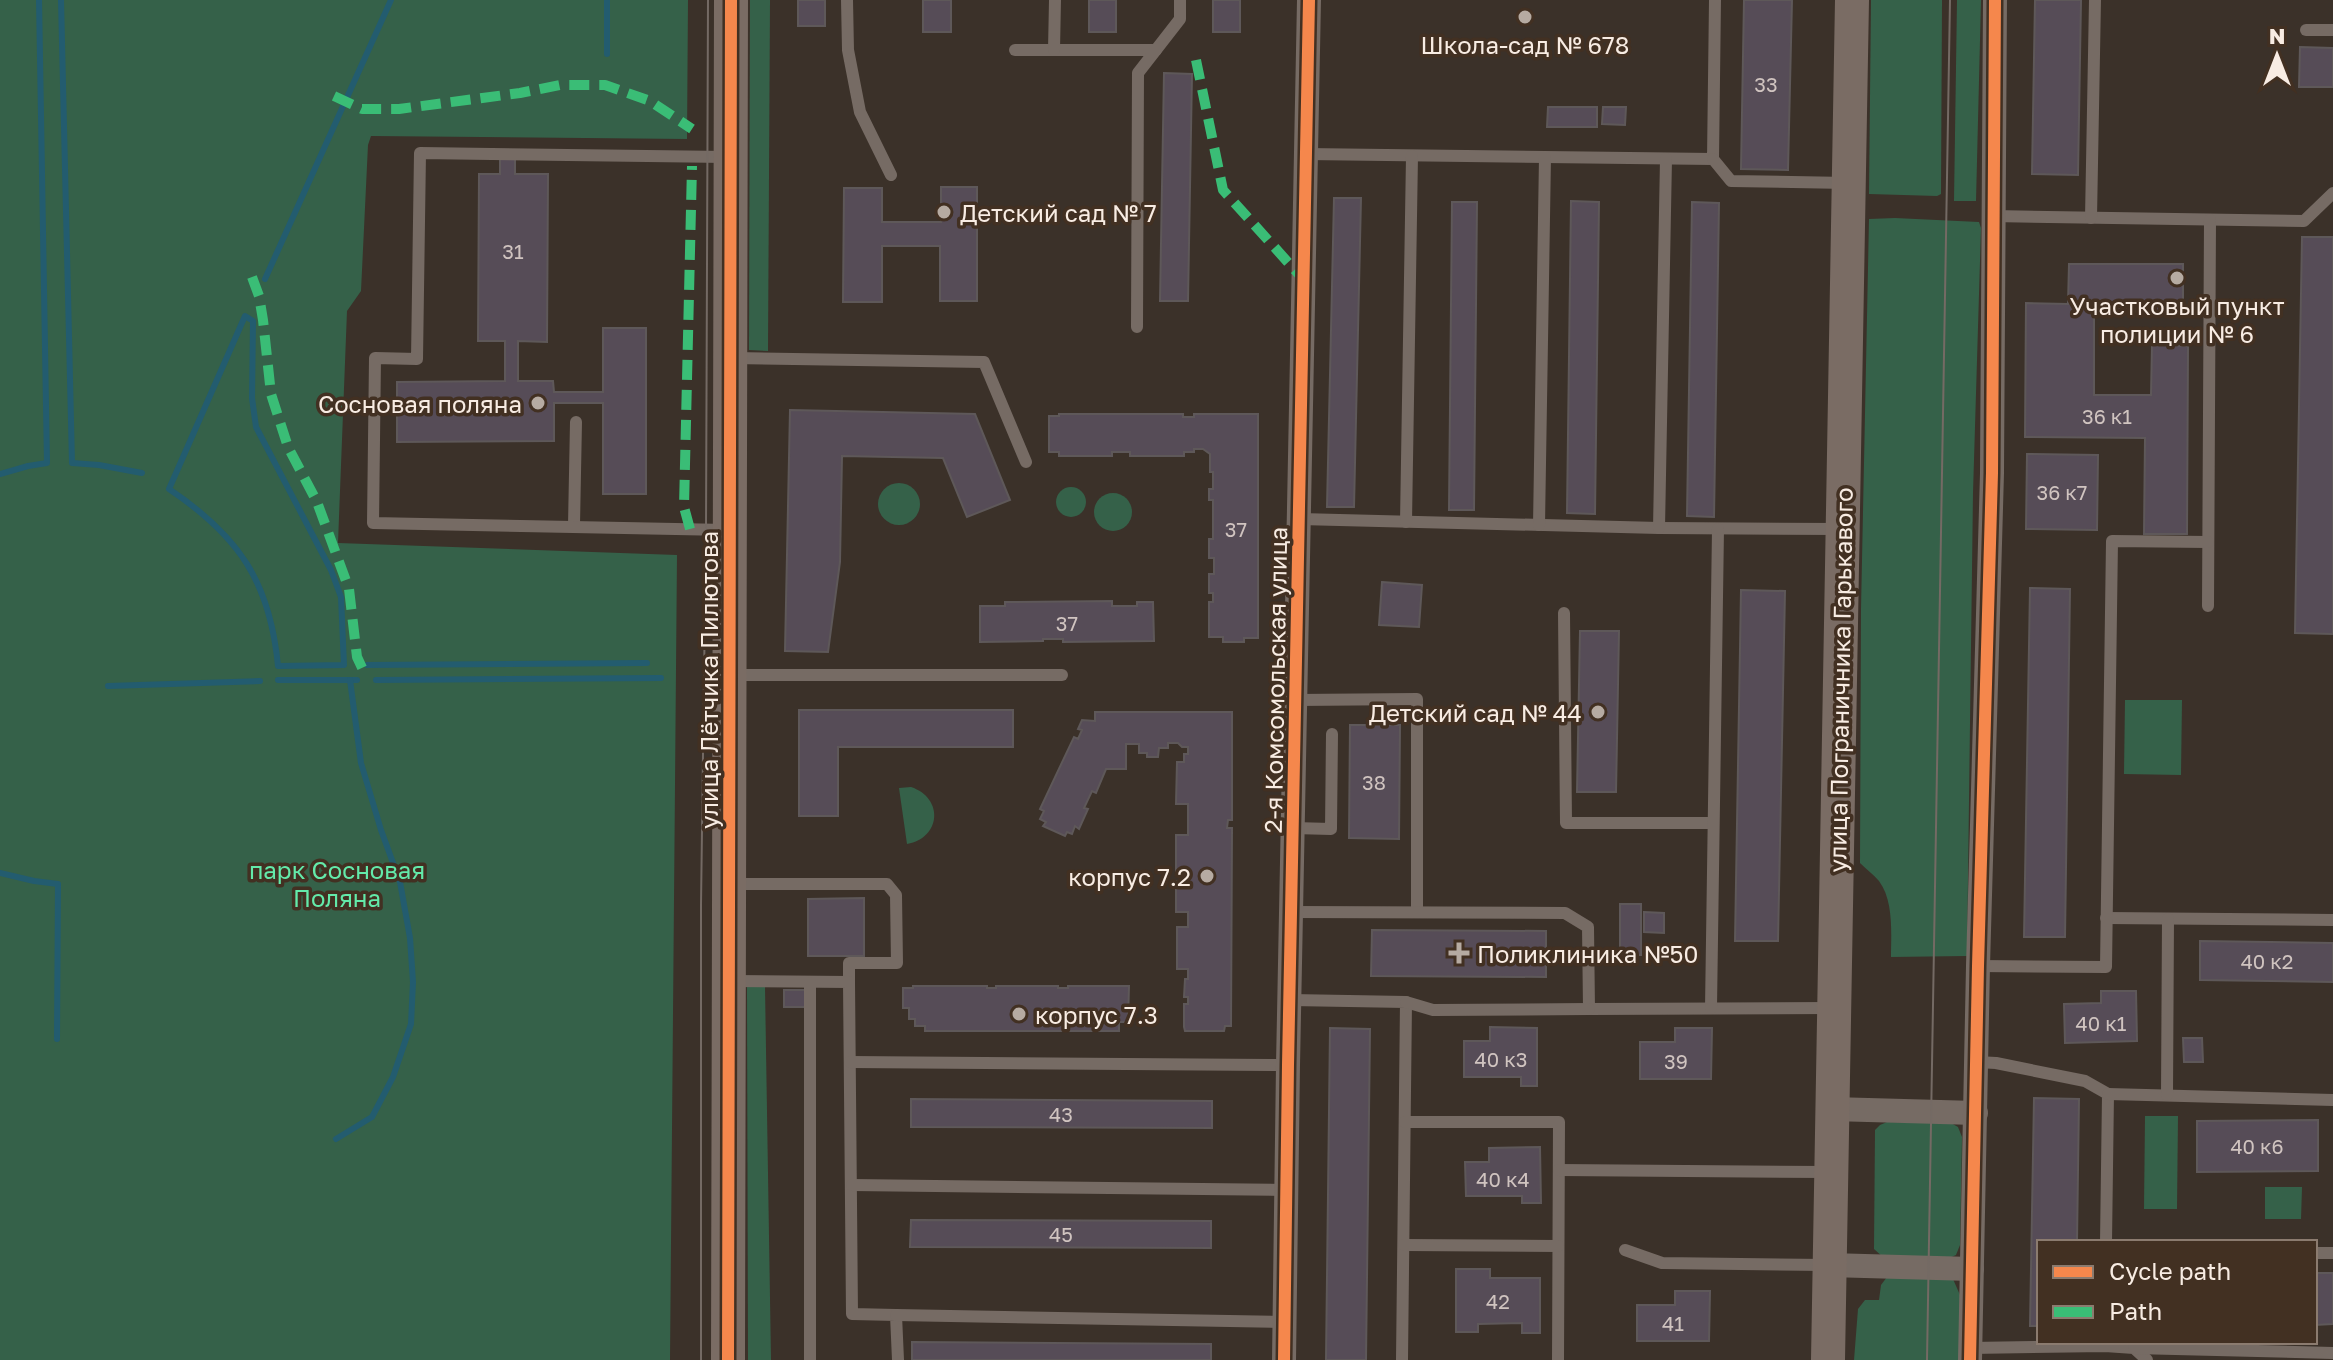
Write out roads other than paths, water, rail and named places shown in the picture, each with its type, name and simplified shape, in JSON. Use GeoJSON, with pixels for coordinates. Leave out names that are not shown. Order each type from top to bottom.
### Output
{"type":"FeatureCollection","features":[{"type":"Feature","properties":{"kind":"street","name":"улица Лётчика Пилютова"},"geometry":{"type":"LineString","coordinates":[[728,1360],[731,0]]}},
{"type":"Feature","properties":{"kind":"street","name":"2-я Комсомольская улица"},"geometry":{"type":"LineString","coordinates":[[1284,1360],[1309,0]]}},
{"type":"Feature","properties":{"kind":"street","name":"улица Пограничника Гарькавого"},"geometry":{"type":"LineString","coordinates":[[1828,1360],[1852,0]]}},
{"type":"Feature","properties":{"kind":"street"},"geometry":{"type":"LineString","coordinates":[[1970,1354],[1992,473],[1995,0]]}},
{"type":"Feature","properties":{"kind":"street"},"geometry":{"type":"LineString","coordinates":[[1832,1109],[1976,1113]]}},
{"type":"Feature","properties":{"kind":"street"},"geometry":{"type":"LineString","coordinates":[[1829,1265],[1972,1269]]}},
{"type":"Feature","properties":{"kind":"lane"},"geometry":{"type":"LineString","coordinates":[[847,0],[848,50],[860,112],[891,175]]}},
{"type":"Feature","properties":{"kind":"lane"},"geometry":{"type":"LineString","coordinates":[[1054,50],[1055,0]]}},
{"type":"Feature","properties":{"kind":"lane"},"geometry":{"type":"LineString","coordinates":[[1137,327],[1138,73],[1180,19],[1180,0]]}},
{"type":"Feature","properties":{"kind":"lane"},"geometry":{"type":"LineString","coordinates":[[1715,0],[1713,159],[1731,181],[1849,183]]}},
{"type":"Feature","properties":{"kind":"lane"},"geometry":{"type":"LineString","coordinates":[[2091,218],[2095,0]]}},
{"type":"Feature","properties":{"kind":"lane"},"geometry":{"type":"LineString","coordinates":[[2306,30],[2333,30]]}},
{"type":"Feature","properties":{"kind":"lane"},"geometry":{"type":"LineString","coordinates":[[1015,50],[1156,50]]}},
{"type":"Feature","properties":{"kind":"lane"},"geometry":{"type":"LineString","coordinates":[[730,157],[420,153],[417,359],[375,358],[373,523],[730,530]]}},
{"type":"Feature","properties":{"kind":"lane"},"geometry":{"type":"LineString","coordinates":[[1306,154],[1713,159]]}},
{"type":"Feature","properties":{"kind":"lane"},"geometry":{"type":"LineString","coordinates":[[1406,522],[1412,156]]}},
{"type":"Feature","properties":{"kind":"lane"},"geometry":{"type":"LineString","coordinates":[[1539,525],[1545,157]]}},
{"type":"Feature","properties":{"kind":"lane"},"geometry":{"type":"LineString","coordinates":[[1659,528],[1666,159]]}},
{"type":"Feature","properties":{"kind":"lane"},"geometry":{"type":"LineString","coordinates":[[1992,216],[2304,221],[2333,193]]}},
{"type":"Feature","properties":{"kind":"lane"},"geometry":{"type":"LineString","coordinates":[[2208,606],[2210,220]]}},
{"type":"Feature","properties":{"kind":"lane"},"geometry":{"type":"LineString","coordinates":[[730,358],[984,362],[1026,462]]}},
{"type":"Feature","properties":{"kind":"lane"},"geometry":{"type":"LineString","coordinates":[[574,525],[576,422]]}},
{"type":"Feature","properties":{"kind":"lane"},"geometry":{"type":"LineString","coordinates":[[1300,519],[1843,529]]}},
{"type":"Feature","properties":{"kind":"lane"},"geometry":{"type":"LineString","coordinates":[[1711,1008],[1718,529]]}},
{"type":"Feature","properties":{"kind":"lane"},"geometry":{"type":"LineString","coordinates":[[1978,966],[2106,967],[2112,541],[2208,542]]}},
{"type":"Feature","properties":{"kind":"lane"},"geometry":{"type":"LineString","coordinates":[[1564,613],[1566,823],[1713,823]]}},
{"type":"Feature","properties":{"kind":"lane"},"geometry":{"type":"LineString","coordinates":[[730,675],[1062,675]]}},
{"type":"Feature","properties":{"kind":"lane"},"geometry":{"type":"LineString","coordinates":[[1296,700],[1417,699],[1417,912]]}},
{"type":"Feature","properties":{"kind":"lane"},"geometry":{"type":"LineString","coordinates":[[1294,828],[1331,829],[1332,734]]}},
{"type":"Feature","properties":{"kind":"lane"},"geometry":{"type":"LineString","coordinates":[[729,884],[887,884],[896,895],[897,963],[849,963],[852,1314],[1285,1322]]}},
{"type":"Feature","properties":{"kind":"lane"},"geometry":{"type":"LineString","coordinates":[[1292,912],[1565,913],[1588,927],[1589,1009]]}},
{"type":"Feature","properties":{"kind":"lane"},"geometry":{"type":"LineString","coordinates":[[2106,918],[2333,920]]}},
{"type":"Feature","properties":{"kind":"lane"},"geometry":{"type":"LineString","coordinates":[[2167,1095],[2168,919]]}},
{"type":"Feature","properties":{"kind":"lane"},"geometry":{"type":"LineString","coordinates":[[729,981],[849,982]]}},
{"type":"Feature","properties":{"kind":"lane"},"geometry":{"type":"LineString","coordinates":[[810,983],[810,1360]]}},
{"type":"Feature","properties":{"kind":"lane"},"geometry":{"type":"LineString","coordinates":[[1291,1000],[1406,1002],[1433,1010],[1834,1008]]}},
{"type":"Feature","properties":{"kind":"lane"},"geometry":{"type":"LineString","coordinates":[[1402,1360],[1406,1002]]}},
{"type":"Feature","properties":{"kind":"lane"},"geometry":{"type":"LineString","coordinates":[[850,1062],[1288,1065]]}},
{"type":"Feature","properties":{"kind":"lane"},"geometry":{"type":"LineString","coordinates":[[1977,1062],[2085,1081],[2108,1094],[2333,1100]]}},
{"type":"Feature","properties":{"kind":"lane"},"geometry":{"type":"LineString","coordinates":[[2106,1240],[2108,1094]]}},
{"type":"Feature","properties":{"kind":"lane"},"geometry":{"type":"LineString","coordinates":[[1405,1122],[1559,1122],[1558,1360]]}},
{"type":"Feature","properties":{"kind":"lane"},"geometry":{"type":"LineString","coordinates":[[1559,1170],[1831,1172]]}},
{"type":"Feature","properties":{"kind":"lane"},"geometry":{"type":"LineString","coordinates":[[852,1185],[1287,1190]]}},
{"type":"Feature","properties":{"kind":"lane"},"geometry":{"type":"LineString","coordinates":[[1404,1245],[1558,1246]]}},
{"type":"Feature","properties":{"kind":"lane"},"geometry":{"type":"LineString","coordinates":[[1625,1250],[1662,1263],[1829,1265]]}},
{"type":"Feature","properties":{"kind":"lane"},"geometry":{"type":"LineString","coordinates":[[896,1315],[898,1360]]}},
{"type":"Feature","properties":{"kind":"lane"},"geometry":{"type":"LineString","coordinates":[[1970,1354],[2105,1344],[2134,1348],[2333,1353]]}},
{"type":"Feature","properties":{"kind":"lane"},"geometry":{"type":"LineString","coordinates":[[2134,1348],[2147,1360]]}},
{"type":"Feature","properties":{"kind":"waterway"},"geometry":{"type":"LineString","coordinates":[[0,474],[47,463],[39,0]]}},
{"type":"Feature","properties":{"kind":"waterway"},"geometry":{"type":"LineString","coordinates":[[61,0],[72,463],[142,473]]}},
{"type":"Feature","properties":{"kind":"waterway"},"geometry":{"type":"LineString","coordinates":[[265,279],[391,0]]}},
{"type":"Feature","properties":{"kind":"waterway"},"geometry":{"type":"LineString","coordinates":[[607,0],[607,54]]}},
{"type":"Feature","properties":{"kind":"waterway"},"geometry":{"type":"LineString","coordinates":[[245,316],[253,321],[252,398],[256,427],[331,570],[341,597],[344,665],[278,666],[267,610],[247,564],[214,525],[169,489],[245,316]]}},
{"type":"Feature","properties":{"kind":"waterway"},"geometry":{"type":"LineString","coordinates":[[367,665],[647,663]]}},
{"type":"Feature","properties":{"kind":"waterway"},"geometry":{"type":"LineString","coordinates":[[376,680],[661,678]]}},
{"type":"Feature","properties":{"kind":"waterway"},"geometry":{"type":"LineString","coordinates":[[278,680],[357,680]]}},
{"type":"Feature","properties":{"kind":"waterway"},"geometry":{"type":"LineString","coordinates":[[336,1139],[372,1117],[393,1077],[411,1024],[413,982],[410,938],[400,882],[361,763],[350,680]]}},
{"type":"Feature","properties":{"kind":"waterway"},"geometry":{"type":"LineString","coordinates":[[108,686],[260,681]]}},
{"type":"Feature","properties":{"kind":"waterway"},"geometry":{"type":"LineString","coordinates":[[0,873],[58,884],[57,1039]]}},
{"type":"Feature","properties":{"kind":"tram line"},"geometry":{"type":"LineString","coordinates":[[701,1360],[708,0]]}},
{"type":"Feature","properties":{"kind":"tram line"},"geometry":{"type":"LineString","coordinates":[[1927,1360],[1950,0]]}},
{"type":"Feature","properties":{"kind":"place","name":"Школа-сад № 678"},"geometry":{"type":"Point","coordinates":[1525,17]}},
{"type":"Feature","properties":{"kind":"place","name":"Детский сад № 7"},"geometry":{"type":"Point","coordinates":[944,212]}},
{"type":"Feature","properties":{"kind":"place","name":"Участковый пункт полиции № 6"},"geometry":{"type":"Point","coordinates":[2177,278]}},
{"type":"Feature","properties":{"kind":"place","name":"Сосновая поляна"},"geometry":{"type":"Point","coordinates":[538,403]}},
{"type":"Feature","properties":{"kind":"place","name":"Детский сад № 44"},"geometry":{"type":"Point","coordinates":[1598,712]}},
{"type":"Feature","properties":{"kind":"place","name":"корпус 7.2"},"geometry":{"type":"Point","coordinates":[1207,876]}},
{"type":"Feature","properties":{"kind":"place","name":"Поликлиника №50"},"geometry":{"type":"Point","coordinates":[1459,953]}},
{"type":"Feature","properties":{"kind":"place","name":"корпус 7.3"},"geometry":{"type":"Point","coordinates":[1019,1014]}},
{"type":"Feature","properties":{"kind":"park label","name":"парк Сосновая Поляна"},"geometry":{"type":"Point","coordinates":[337,883]}}]}
